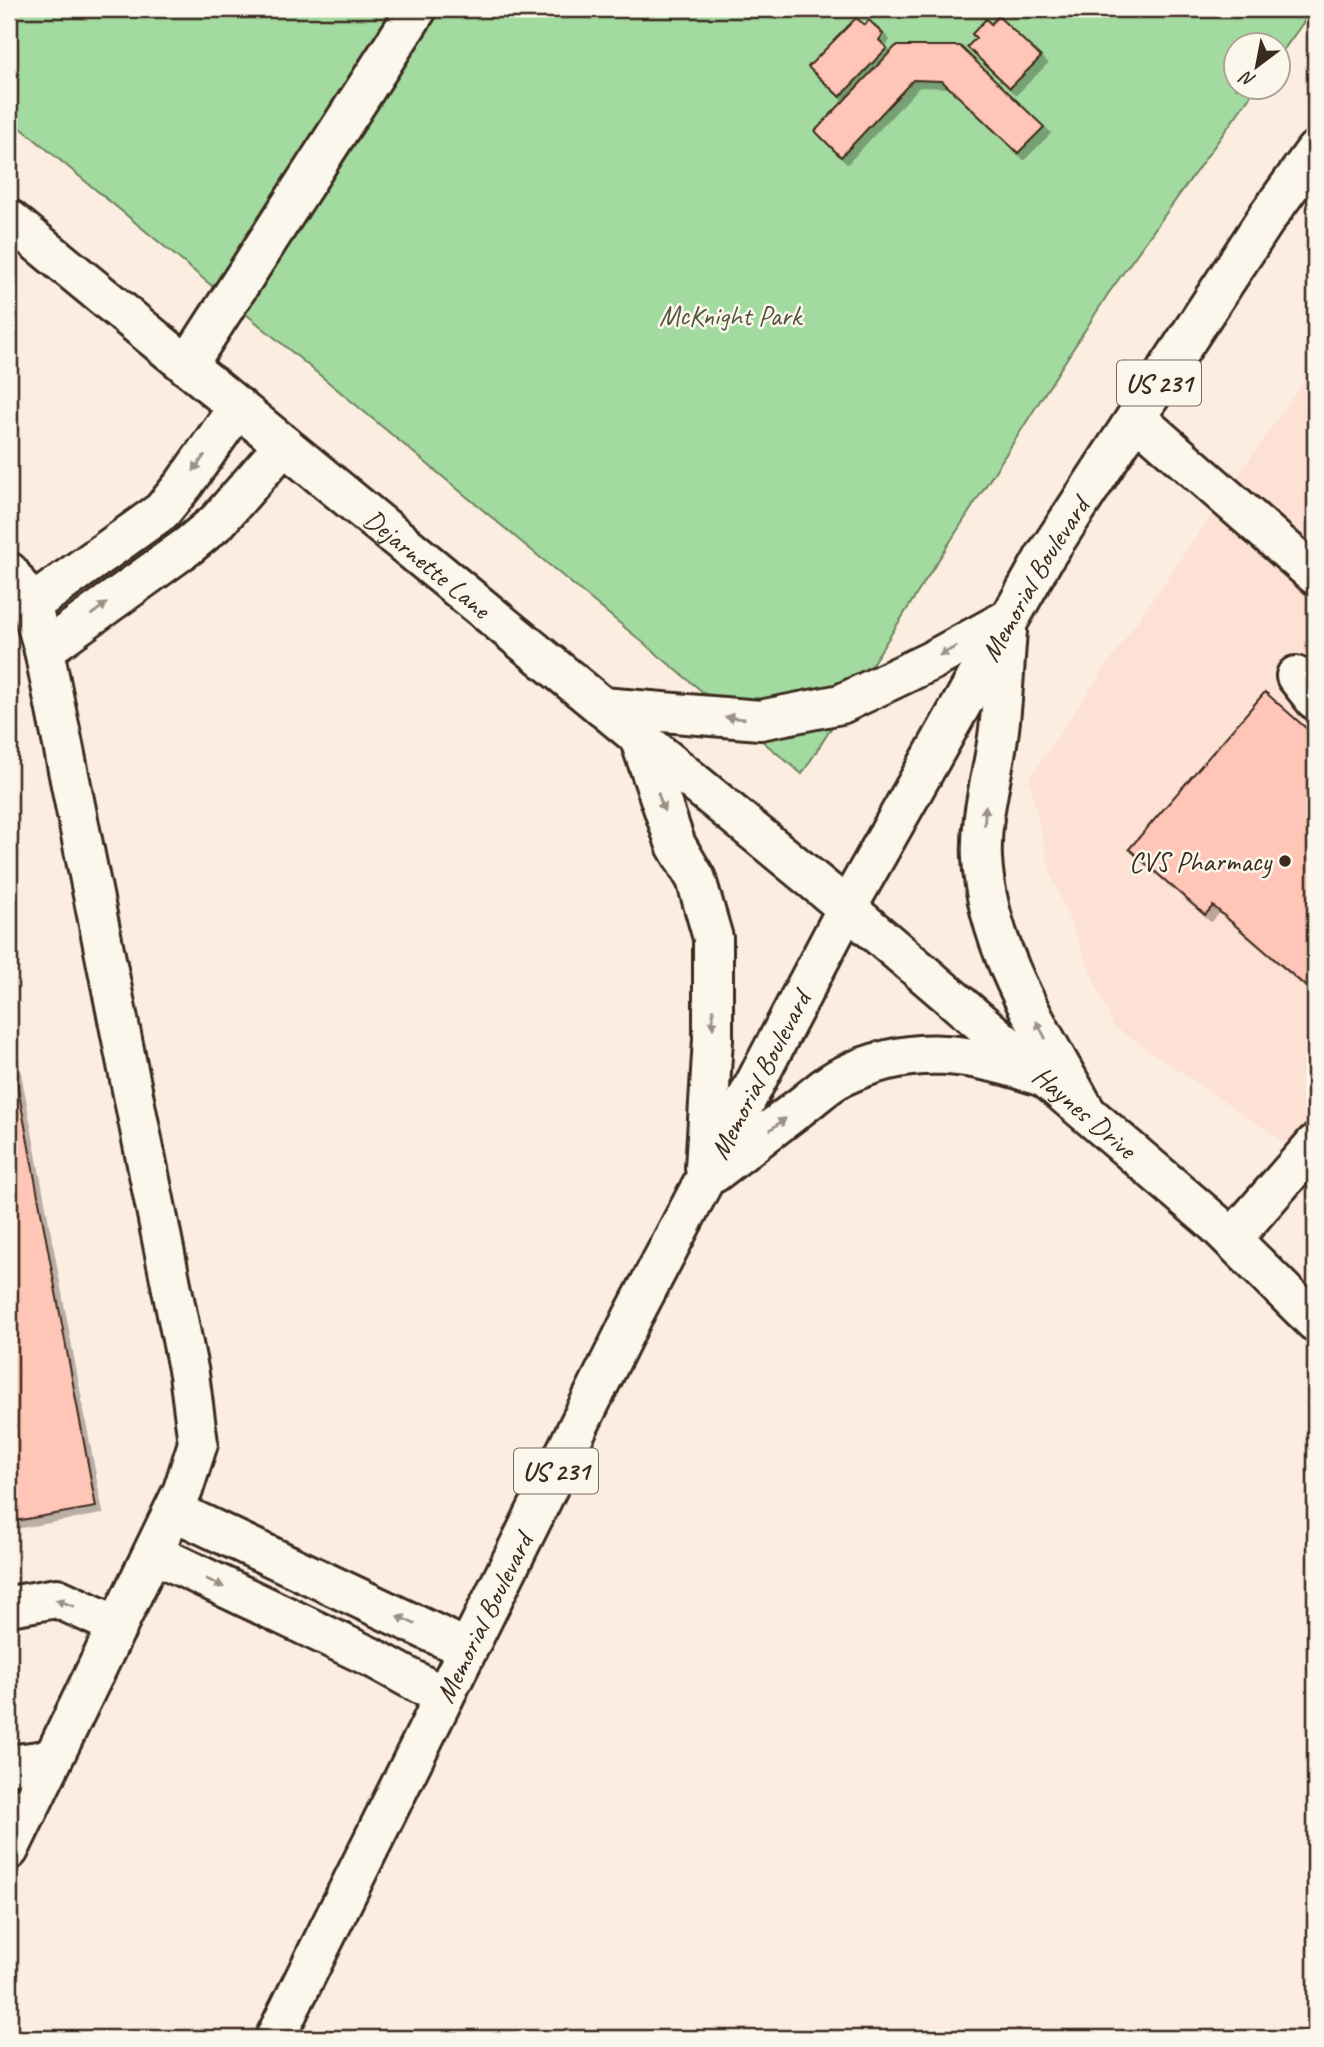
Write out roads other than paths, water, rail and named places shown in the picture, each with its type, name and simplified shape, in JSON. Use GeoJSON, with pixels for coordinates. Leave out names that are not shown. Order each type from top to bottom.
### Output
{"type":"FeatureCollection","features":[{"type":"Feature","properties":{"kind":"main road"},"geometry":{"type":"LineString","coordinates":[[187,366],[417,9]]}},
{"type":"Feature","properties":{"kind":"main road","name":"Memorial Boulevard"},"geometry":{"type":"LineString","coordinates":[[275,2038],[633,1316],[847,908],[1044,558],[1268,216],[1315,151]]}},
{"type":"Feature","properties":{"kind":"main road","name":"Dejarnette Lane"},"geometry":{"type":"LineString","coordinates":[[9,219],[847,908]]}},
{"type":"Feature","properties":{"kind":"main road"},"geometry":{"type":"LineString","coordinates":[[31,605],[162,511],[238,407]]}},
{"type":"Feature","properties":{"kind":"main road"},"geometry":{"type":"LineString","coordinates":[[1136,418],[1315,575]]}},
{"type":"Feature","properties":{"kind":"main road"},"geometry":{"type":"LineString","coordinates":[[44,650],[188,546],[218,521],[284,445]]}},
{"type":"Feature","properties":{"kind":"main road"},"geometry":{"type":"LineString","coordinates":[[9,572],[31,605],[44,650],[189,1374],[198,1443],[174,1511],[9,1850]]}},
{"type":"Feature","properties":{"kind":"main road"},"geometry":{"type":"LineString","coordinates":[[602,707],[760,720],[841,704],[931,661],[1008,619]]}},
{"type":"Feature","properties":{"kind":"main road"},"geometry":{"type":"LineString","coordinates":[[1008,619],[998,736],[985,802],[982,859],[994,927],[1019,989],[1086,1112]]}},
{"type":"Feature","properties":{"kind":"main road"},"geometry":{"type":"LineString","coordinates":[[639,737],[676,845],[696,879],[713,938],[713,1039],[704,1180]]}},
{"type":"Feature","properties":{"kind":"main road","name":"Haynes Drive"},"geometry":{"type":"LineString","coordinates":[[847,908],[1232,1239],[1315,1322]]}},
{"type":"Feature","properties":{"kind":"main road"},"geometry":{"type":"LineString","coordinates":[[704,1180],[841,1077],[879,1062],[914,1054],[954,1054],[1002,1063],[1046,1078]]}},
{"type":"Feature","properties":{"kind":"main road"},"geometry":{"type":"LineString","coordinates":[[1232,1239],[1315,1144]]}},
{"type":"Feature","properties":{"kind":"main road"},"geometry":{"type":"LineString","coordinates":[[174,1511],[467,1649]]}},
{"type":"Feature","properties":{"kind":"main road"},"geometry":{"type":"LineString","coordinates":[[153,1553],[375,1659],[444,1697]]}},
{"type":"Feature","properties":{"kind":"main road"},"geometry":{"type":"LineString","coordinates":[[9,1606],[57,1598],[118,1626]]}},
{"type":"Feature","properties":{"kind":"main road"},"geometry":{"type":"LineString","coordinates":[[9,1765],[53,1759]]}},
{"type":"Feature","properties":{"kind":"place","name":"CVS Pharmacy"},"geometry":{"type":"Point","coordinates":[1285,861]}},
{"type":"Feature","properties":{"kind":"park label","name":"McKnight Park"},"geometry":{"type":"Point","coordinates":[730,315]}}]}
